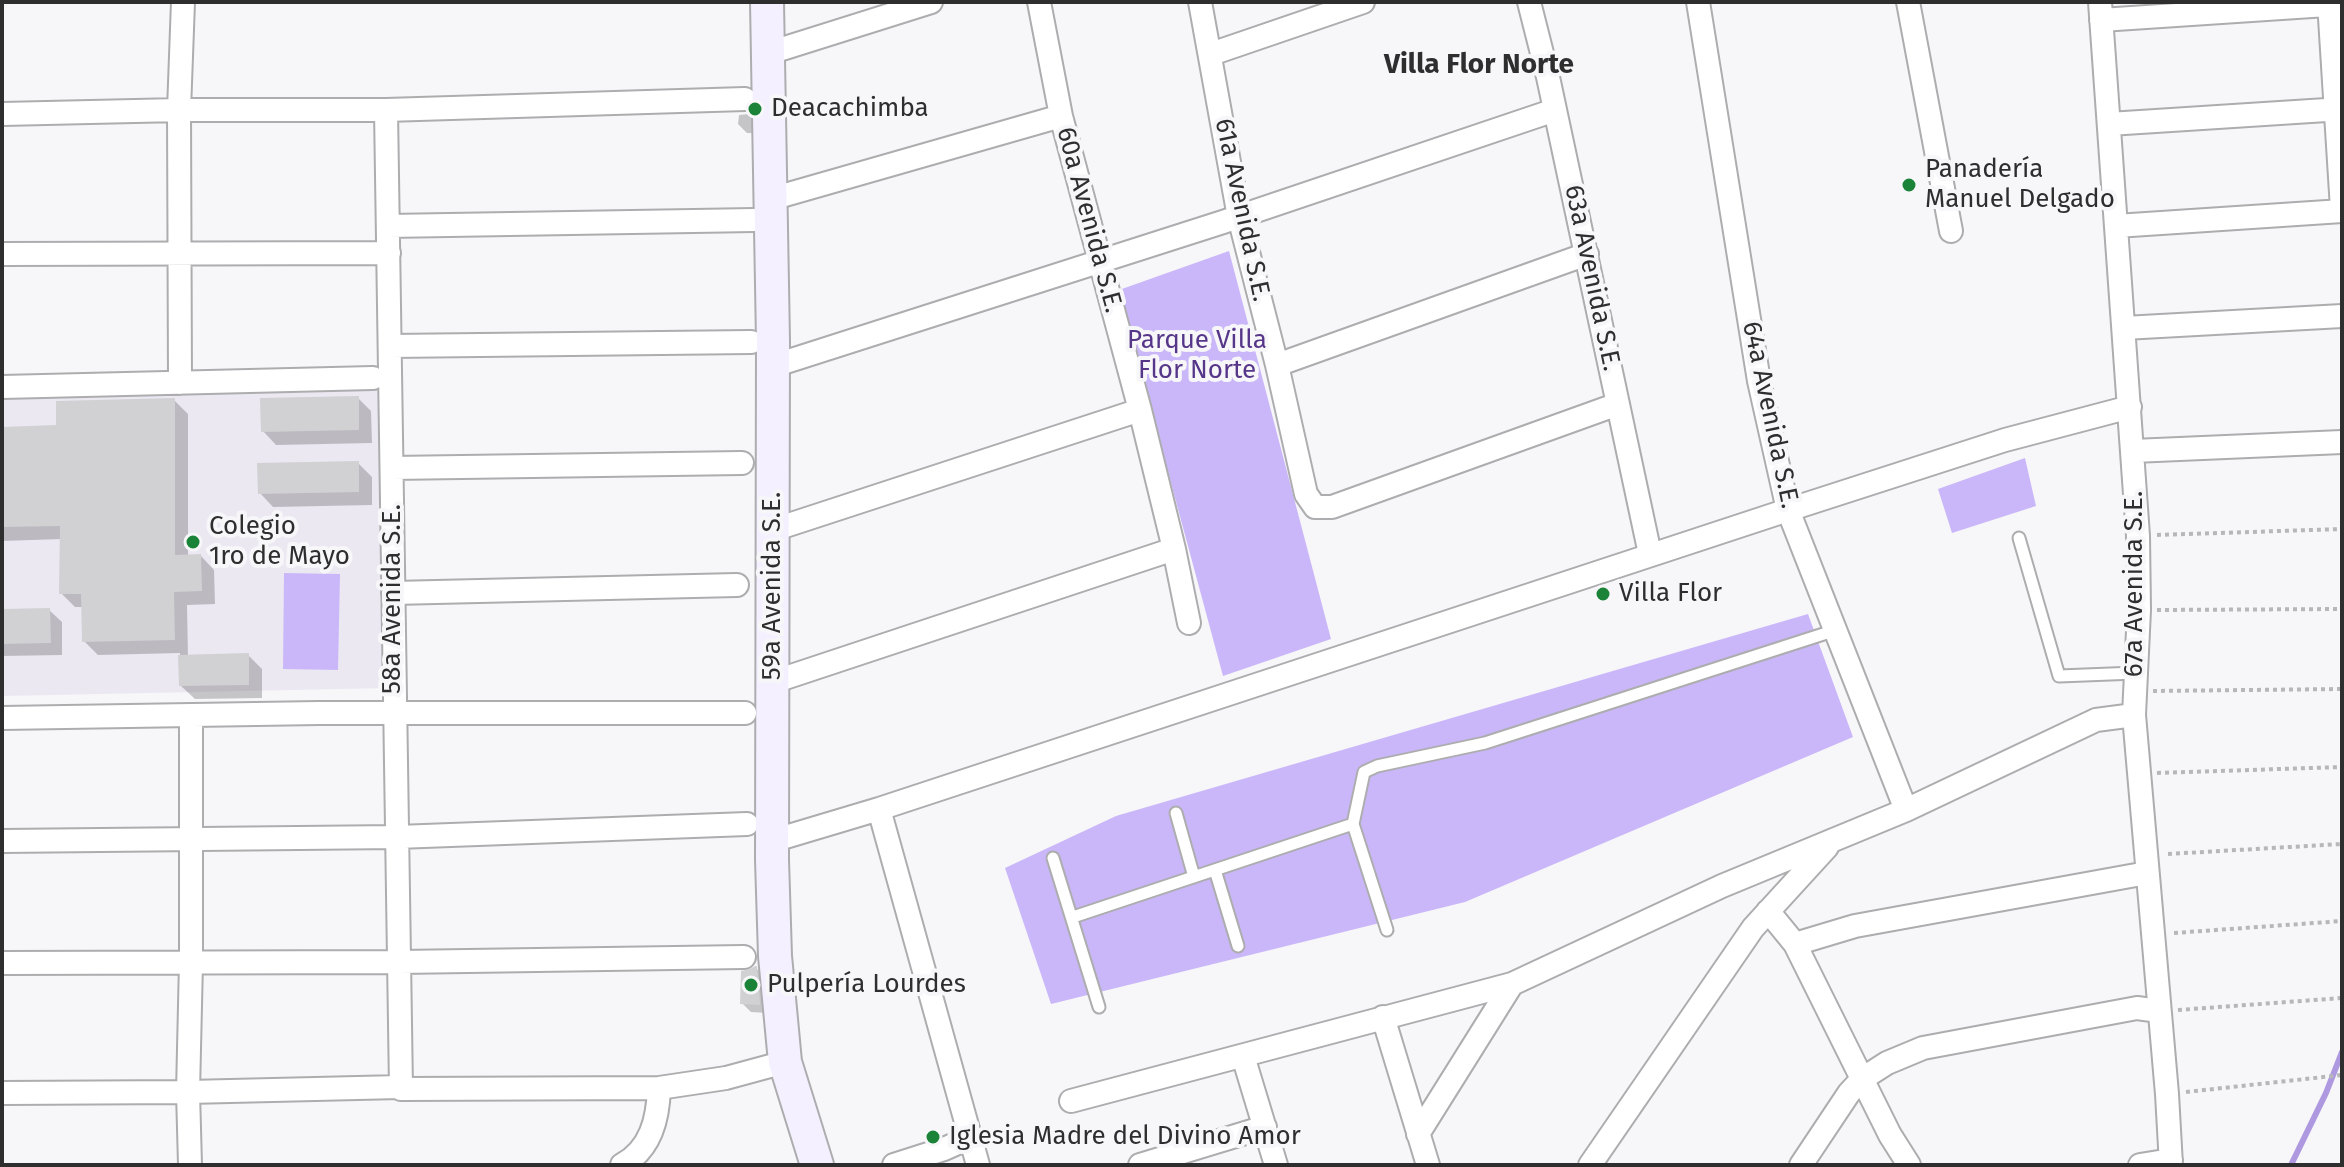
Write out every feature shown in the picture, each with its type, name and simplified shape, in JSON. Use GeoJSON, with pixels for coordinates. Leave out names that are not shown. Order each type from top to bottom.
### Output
{"type":"FeatureCollection","features":[{"type":"Feature","properties":{"kind":"street"},"geometry":{"type":"LineString","coordinates":[[180,383],[179,110],[183,2]]}},
{"type":"Feature","properties":{"kind":"street","name":"59a Avenida S.E."},"geometry":{"type":"LineString","coordinates":[[767,2],[769,53],[762,209],[773,366],[773,682],[760,833],[785,1062],[817,1165]]}},
{"type":"Feature","properties":{"kind":"street"},"geometry":{"type":"LineString","coordinates":[[769,53],[931,2]]}},
{"type":"Feature","properties":{"kind":"street","name":"60a Avenida S.E."},"geometry":{"type":"LineString","coordinates":[[1039,2],[1061,116],[1140,410],[1189,623]]}},
{"type":"Feature","properties":{"kind":"street","name":"61a Avenida S.E."},"geometry":{"type":"LineString","coordinates":[[1200,2],[1239,217],[1306,494],[1315,507],[1332,507],[1618,404]]}},
{"type":"Feature","properties":{"kind":"street"},"geometry":{"type":"LineString","coordinates":[[1211,54],[1363,2]]}},
{"type":"Feature","properties":{"kind":"street","name":"63a Avenida S.E."},"geometry":{"type":"LineString","coordinates":[[1529,2],[1587,254],[1650,554]]}},
{"type":"Feature","properties":{"kind":"street","name":"64a Avenida S.E."},"geometry":{"type":"LineString","coordinates":[[1698,2],[1759,381],[1788,510],[1906,810]]}},
{"type":"Feature","properties":{"kind":"street"},"geometry":{"type":"LineString","coordinates":[[1908,2],[1951,231]]}},
{"type":"Feature","properties":{"kind":"street"},"geometry":{"type":"LineString","coordinates":[[2101,11],[2333,4],[2342,210],[2116,226]]}},
{"type":"Feature","properties":{"kind":"street","name":"67a Avenida S.E."},"geometry":{"type":"LineString","coordinates":[[2101,11],[2138,536],[2139,610],[2134,715],[2171,1162]]}},
{"type":"Feature","properties":{"kind":"street"},"geometry":{"type":"LineString","coordinates":[[2,114],[386,110],[745,99]]}},
{"type":"Feature","properties":{"kind":"street"},"geometry":{"type":"LineString","coordinates":[[2109,124],[2339,109]]}},
{"type":"Feature","properties":{"kind":"street","name":"58a Avenida S.E."},"geometry":{"type":"LineString","coordinates":[[386,110],[401,1089]]}},
{"type":"Feature","properties":{"kind":"street"},"geometry":{"type":"LineString","coordinates":[[773,366],[1099,263],[1555,110]]}},
{"type":"Feature","properties":{"kind":"street"},"geometry":{"type":"LineString","coordinates":[[388,226],[762,209],[1061,116]]}},
{"type":"Feature","properties":{"kind":"street"},"geometry":{"type":"LineString","coordinates":[[2,254],[389,253]]}},
{"type":"Feature","properties":{"kind":"street"},"geometry":{"type":"LineString","coordinates":[[1277,365],[1587,254]]}},
{"type":"Feature","properties":{"kind":"street"},"geometry":{"type":"LineString","coordinates":[[2124,328],[2342,316]]}},
{"type":"Feature","properties":{"kind":"street"},"geometry":{"type":"LineString","coordinates":[[390,346],[751,342]]}},
{"type":"Feature","properties":{"kind":"street"},"geometry":{"type":"LineString","coordinates":[[2,387],[373,378]]}},
{"type":"Feature","properties":{"kind":"street"},"geometry":{"type":"LineString","coordinates":[[2,841],[760,833],[879,809],[1650,554],[2005,440],[2130,407]]}},
{"type":"Feature","properties":{"kind":"street"},"geometry":{"type":"LineString","coordinates":[[773,530],[1140,410]]}},
{"type":"Feature","properties":{"kind":"street"},"geometry":{"type":"LineString","coordinates":[[2133,451],[2342,442]]}},
{"type":"Feature","properties":{"kind":"street"},"geometry":{"type":"LineString","coordinates":[[392,468],[742,463]]}},
{"type":"Feature","properties":{"kind":"street"},"geometry":{"type":"LineString","coordinates":[[773,682],[1174,549]]}},
{"type":"Feature","properties":{"kind":"street"},"geometry":{"type":"LineString","coordinates":[[393,593],[737,585]]}},
{"type":"Feature","properties":{"kind":"street"},"geometry":{"type":"LineString","coordinates":[[2,718],[319,713],[745,713]]}},
{"type":"Feature","properties":{"kind":"street"},"geometry":{"type":"LineString","coordinates":[[1071,1101],[1512,984],[1722,886],[1906,810],[2096,720],[2134,715]]}},
{"type":"Feature","properties":{"kind":"street"},"geometry":{"type":"LineString","coordinates":[[190,1165],[191,716]]}},
{"type":"Feature","properties":{"kind":"street"},"geometry":{"type":"LineString","coordinates":[[879,809],[978,1165]]}},
{"type":"Feature","properties":{"kind":"street"},"geometry":{"type":"LineString","coordinates":[[1599,1162],[1753,928],[1830,843]]}},
{"type":"Feature","properties":{"kind":"street"},"geometry":{"type":"LineString","coordinates":[[1795,944],[1855,926],[2146,864]]}},
{"type":"Feature","properties":{"kind":"street"},"geometry":{"type":"LineString","coordinates":[[1768,911],[1795,944],[1890,1135],[1909,1165]]}},
{"type":"Feature","properties":{"kind":"street"},"geometry":{"type":"LineString","coordinates":[[2,963],[744,957]]}},
{"type":"Feature","properties":{"kind":"street"},"geometry":{"type":"LineString","coordinates":[[1418,1134],[1512,984]]}},
{"type":"Feature","properties":{"kind":"street"},"geometry":{"type":"LineString","coordinates":[[1801,1165],[1849,1093],[1862,1079],[1887,1063],[1923,1048],[2137,1008],[2159,1011]]}},
{"type":"Feature","properties":{"kind":"street"},"geometry":{"type":"LineString","coordinates":[[1383,1017],[1428,1165]]}},
{"type":"Feature","properties":{"kind":"street"},"geometry":{"type":"LineString","coordinates":[[1243,1056],[1276,1165]]}},
{"type":"Feature","properties":{"kind":"street"},"geometry":{"type":"LineString","coordinates":[[2,1093],[400,1087],[659,1088],[726,1078],[785,1062]]}},
{"type":"Feature","properties":{"kind":"street"},"geometry":{"type":"LineString","coordinates":[[622,1165],[634,1158],[654,1131],[659,1088]]}},
{"type":"Feature","properties":{"kind":"street"},"geometry":{"type":"LineString","coordinates":[[1140,1165],[1265,1127]]}},
{"type":"Feature","properties":{"kind":"street"},"geometry":{"type":"LineString","coordinates":[[894,1165],[971,1137]]}},
{"type":"Feature","properties":{"kind":"street"},"geometry":{"type":"LineString","coordinates":[[2140,1165],[2171,1162]]}},
{"type":"Feature","properties":{"kind":"lane"},"geometry":{"type":"LineString","coordinates":[[2019,538],[2059,676],[2135,682]]}},
{"type":"Feature","properties":{"kind":"lane"},"geometry":{"type":"LineString","coordinates":[[1387,930],[1353,824],[1364,772],[1377,766],[1485,743],[1836,630]]}},
{"type":"Feature","properties":{"kind":"lane"},"geometry":{"type":"LineString","coordinates":[[1176,813],[1194,877]]}},
{"type":"Feature","properties":{"kind":"lane"},"geometry":{"type":"LineString","coordinates":[[1073,917],[1353,824]]}},
{"type":"Feature","properties":{"kind":"lane"},"geometry":{"type":"LineString","coordinates":[[1053,858],[1099,1007]]}},
{"type":"Feature","properties":{"kind":"lane"},"geometry":{"type":"LineString","coordinates":[[1215,870],[1238,946]]}},
{"type":"Feature","properties":{"kind":"path"},"geometry":{"type":"LineString","coordinates":[[2138,536],[2342,529]]}},
{"type":"Feature","properties":{"kind":"path"},"geometry":{"type":"LineString","coordinates":[[2139,610],[2342,609]]}},
{"type":"Feature","properties":{"kind":"path"},"geometry":{"type":"LineString","coordinates":[[2135,682],[2342,689]]}},
{"type":"Feature","properties":{"kind":"path"},"geometry":{"type":"LineString","coordinates":[[2139,774],[2342,767]]}},
{"type":"Feature","properties":{"kind":"path"},"geometry":{"type":"LineString","coordinates":[[2146,864],[2342,844]]}},
{"type":"Feature","properties":{"kind":"path"},"geometry":{"type":"LineString","coordinates":[[2152,934],[2342,921]]}},
{"type":"Feature","properties":{"kind":"path"},"geometry":{"type":"LineString","coordinates":[[2159,1011],[2342,998]]}},
{"type":"Feature","properties":{"kind":"path"},"geometry":{"type":"LineString","coordinates":[[2167,1094],[2342,1075]]}},
{"type":"Feature","properties":{"kind":"shaded area","name":"Colegio 1ro de Mayo"},"geometry":{"type":"Polygon","coordinates":[[[378,387],[388,688],[2,696],[2,395],[378,387]]]}},
{"type":"Feature","properties":{"kind":"green space","name":"Parque Villa Flor Norte"},"geometry":{"type":"Polygon","coordinates":[[[1229,251],[1331,639],[1223,676],[1119,290],[1229,251]]]}},
{"type":"Feature","properties":{"kind":"green space"},"geometry":{"type":"Polygon","coordinates":[[[2025,458],[2036,506],[1952,533],[1938,489],[2025,458]]]}},
{"type":"Feature","properties":{"kind":"green space"},"geometry":{"type":"Polygon","coordinates":[[[284,573],[340,574],[338,670],[283,669],[284,573]]]}},
{"type":"Feature","properties":{"kind":"green space"},"geometry":{"type":"Polygon","coordinates":[[[1808,614],[1853,737],[1465,902],[1051,1004],[1005,868],[1116,816],[1808,614]]]}},
{"type":"Feature","properties":{"kind":"building"},"geometry":{"type":"Polygon","coordinates":[[[359,396],[359,430],[261,432],[260,398],[359,396]]]}},
{"type":"Feature","properties":{"kind":"building"},"geometry":{"type":"Polygon","coordinates":[[[175,398],[175,555],[201,554],[202,591],[174,592],[175,640],[82,642],[81,594],[59,594],[60,526],[2,527],[2,427],[56,425],[56,401],[175,398]]]}},
{"type":"Feature","properties":{"kind":"building"},"geometry":{"type":"Polygon","coordinates":[[[359,461],[359,492],[258,494],[257,463],[359,461]]]}},
{"type":"Feature","properties":{"kind":"building"},"geometry":{"type":"Polygon","coordinates":[[[50,608],[51,643],[2,644],[2,609],[50,608]]]}},
{"type":"Feature","properties":{"kind":"building"},"geometry":{"type":"Polygon","coordinates":[[[249,653],[249,685],[179,686],[178,655],[249,653]]]}},
{"type":"Feature","properties":{"kind":"building","name":"Pulpería Lourdes"},"geometry":{"type":"Polygon","coordinates":[[[755,966],[760,1005],[740,1004],[741,971],[755,966]]]}},
{"type":"Feature","properties":{"kind":"waterway"},"geometry":{"type":"LineString","coordinates":[[2291,1165],[2342,1052]]}},
{"type":"Feature","properties":{"kind":"place","name":"Deacachimba"},"geometry":{"type":"Point","coordinates":[755,109]}},
{"type":"Feature","properties":{"kind":"place","name":"Panadería Manuel Delgado"},"geometry":{"type":"Point","coordinates":[1909,185]}},
{"type":"Feature","properties":{"kind":"place","name":"Colegio 1ro de Mayo"},"geometry":{"type":"Point","coordinates":[193,542]}},
{"type":"Feature","properties":{"kind":"place","name":"Villa Flor"},"geometry":{"type":"Point","coordinates":[1603,594]}},
{"type":"Feature","properties":{"kind":"place","name":"Pulpería Lourdes"},"geometry":{"type":"Point","coordinates":[751,985]}},
{"type":"Feature","properties":{"kind":"place","name":"Iglesia Madre del Divino Amor"},"geometry":{"type":"Point","coordinates":[933,1137]}},
{"type":"Feature","properties":{"kind":"district","name":"Villa Flor Norte"},"geometry":{"type":"Point","coordinates":[1479,65]}}]}
